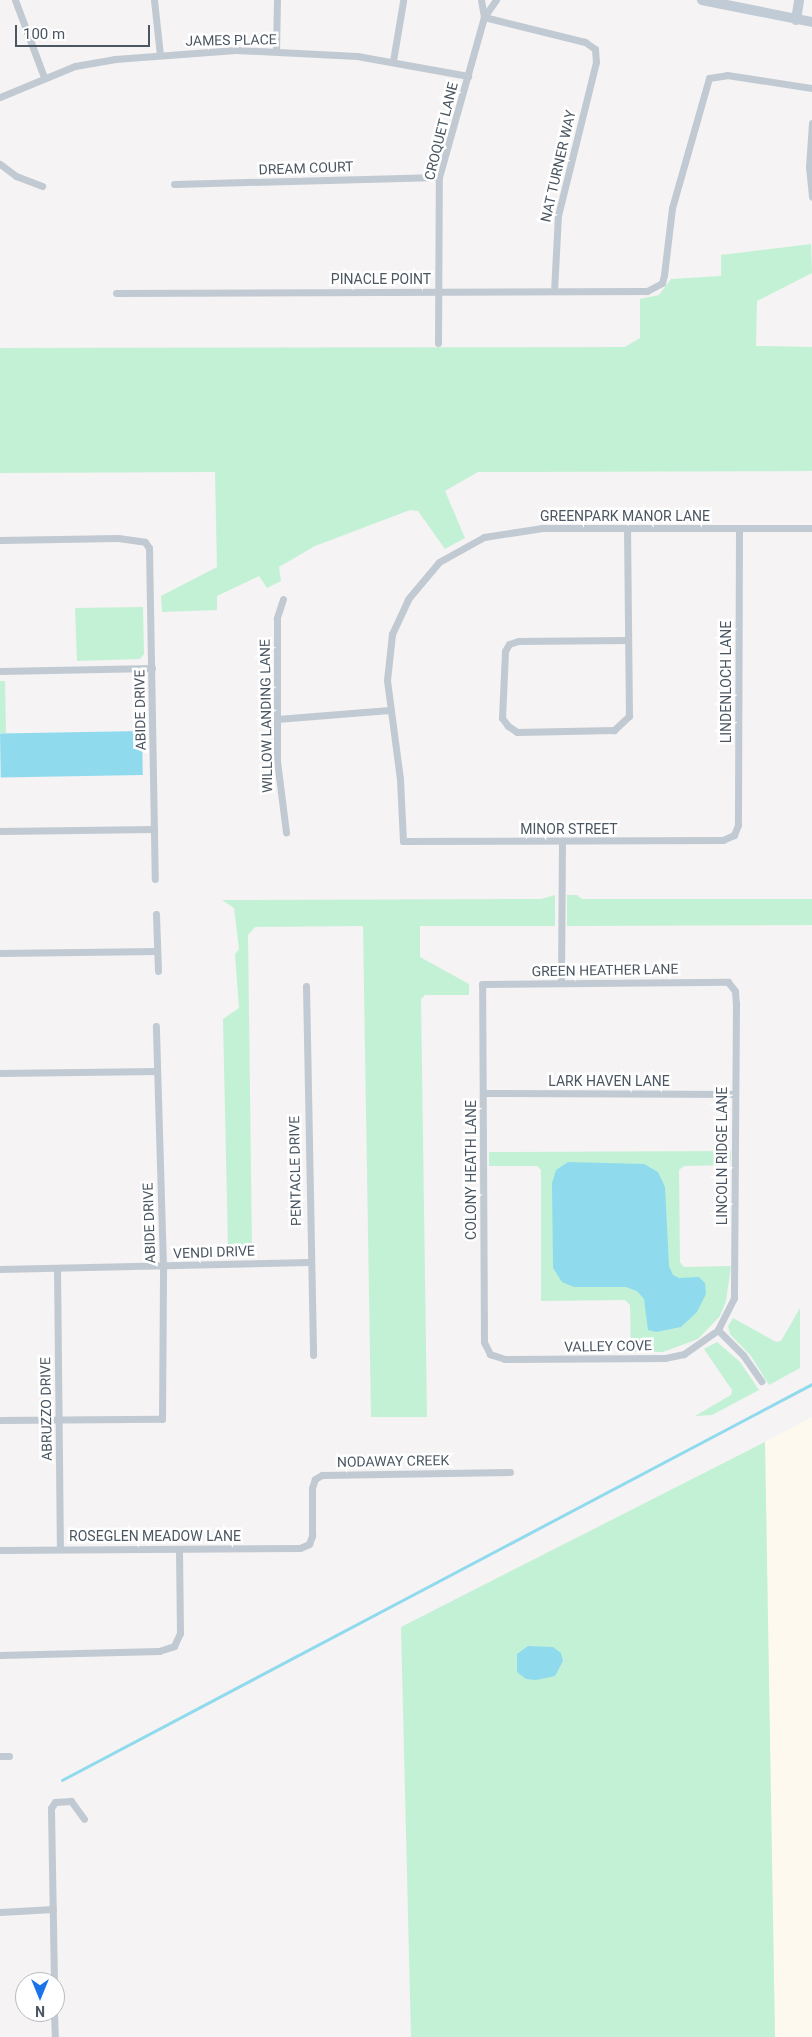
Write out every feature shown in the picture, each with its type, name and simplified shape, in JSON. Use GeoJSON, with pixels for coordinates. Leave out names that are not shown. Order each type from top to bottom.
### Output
{"type":"FeatureCollection","features":[{"type":"Feature","properties":{"kind":"main road"},"geometry":{"type":"LineString","coordinates":[[702,0],[812,22]]}},
{"type":"Feature","properties":{"kind":"main road"},"geometry":{"type":"LineString","coordinates":[[796,20],[799,0]]}},
{"type":"Feature","properties":{"kind":"street"},"geometry":{"type":"LineString","coordinates":[[15,0],[44,77]]}},
{"type":"Feature","properties":{"kind":"street"},"geometry":{"type":"LineString","coordinates":[[154,0],[160,55]]}},
{"type":"Feature","properties":{"kind":"street"},"geometry":{"type":"LineString","coordinates":[[276,50],[277,0]]}},
{"type":"Feature","properties":{"kind":"street","name":"CROQUET LANE"},"geometry":{"type":"LineString","coordinates":[[481,0],[484,17]]}},
{"type":"Feature","properties":{"kind":"street","name":"CROQUET LANE"},"geometry":{"type":"LineString","coordinates":[[438,343],[439,177],[484,17],[496,0]]}},
{"type":"Feature","properties":{"kind":"street"},"geometry":{"type":"LineString","coordinates":[[393,61],[403,1]]}},
{"type":"Feature","properties":{"kind":"street","name":"NAT TURNER WAY"},"geometry":{"type":"LineString","coordinates":[[484,17],[585,42],[595,49],[596,62],[558,214],[554,291]]}},
{"type":"Feature","properties":{"kind":"street","name":"JAMES PLACE"},"geometry":{"type":"LineString","coordinates":[[0,97],[44,77],[75,66],[160,55],[276,50],[393,61],[468,76]]}},
{"type":"Feature","properties":{"kind":"street","name":"PINACLE POINT"},"geometry":{"type":"LineString","coordinates":[[116,293],[647,291],[662,282],[669,222],[709,78],[727,75],[812,88]]}},
{"type":"Feature","properties":{"kind":"street"},"geometry":{"type":"LineString","coordinates":[[812,123],[809,167],[812,197]]}},
{"type":"Feature","properties":{"kind":"street"},"geometry":{"type":"LineString","coordinates":[[0,164],[16,176],[42,186]]}},
{"type":"Feature","properties":{"kind":"street","name":"DREAM COURT"},"geometry":{"type":"LineString","coordinates":[[174,184],[439,177]]}},
{"type":"Feature","properties":{"kind":"street","name":"GREENPARK MANOR LANE"},"geometry":{"type":"LineString","coordinates":[[403,841],[400,779],[387,680],[392,634],[408,599],[439,562],[484,537],[542,528],[812,528]]}},
{"type":"Feature","properties":{"kind":"street"},"geometry":{"type":"LineString","coordinates":[[626,528],[628,640],[629,716],[614,730],[517,732],[508,726],[502,718],[506,651],[509,644],[518,641],[628,640]]}},
{"type":"Feature","properties":{"kind":"street","name":"LINDENLOCH LANE"},"geometry":{"type":"LineString","coordinates":[[734,835],[738,825],[739,528]]}},
{"type":"Feature","properties":{"kind":"street","name":"ABIDE DRIVE"},"geometry":{"type":"LineString","coordinates":[[0,540],[118,538],[144,542],[151,555],[155,879]]}},
{"type":"Feature","properties":{"kind":"street","name":"WILLOW LANDING LANE"},"geometry":{"type":"LineString","coordinates":[[283,599],[277,618],[277,719],[279,788],[286,832]]}},
{"type":"Feature","properties":{"kind":"street"},"geometry":{"type":"LineString","coordinates":[[0,671],[152,668]]}},
{"type":"Feature","properties":{"kind":"street"},"geometry":{"type":"LineString","coordinates":[[277,719],[390,710]]}},
{"type":"Feature","properties":{"kind":"street"},"geometry":{"type":"LineString","coordinates":[[0,831],[154,829]]}},
{"type":"Feature","properties":{"kind":"street","name":"MINOR STREET"},"geometry":{"type":"LineString","coordinates":[[403,841],[723,840],[734,835]]}},
{"type":"Feature","properties":{"kind":"street"},"geometry":{"type":"LineString","coordinates":[[561,983],[562,842]]}},
{"type":"Feature","properties":{"kind":"street"},"geometry":{"type":"LineString","coordinates":[[156,914],[158,971]]}},
{"type":"Feature","properties":{"kind":"street"},"geometry":{"type":"LineString","coordinates":[[0,953],[157,951]]}},
{"type":"Feature","properties":{"kind":"street","name":"GREEN HEATHER LANE"},"geometry":{"type":"LineString","coordinates":[[482,984],[728,982]]}},
{"type":"Feature","properties":{"kind":"street","name":"LINCOLN RIDGE LANE"},"geometry":{"type":"LineString","coordinates":[[718,1330],[734,1298],[735,991],[728,982]]}},
{"type":"Feature","properties":{"kind":"street","name":"COLONY HEATH LANE"},"geometry":{"type":"LineString","coordinates":[[482,984],[484,1342],[490,1354]]}},
{"type":"Feature","properties":{"kind":"street","name":"PENTACLE DRIVE"},"geometry":{"type":"LineString","coordinates":[[306,986],[309,1262],[313,1355]]}},
{"type":"Feature","properties":{"kind":"street","name":"ABIDE DRIVE"},"geometry":{"type":"LineString","coordinates":[[58,1421],[162,1419],[163,1266],[156,1026]]}},
{"type":"Feature","properties":{"kind":"street"},"geometry":{"type":"LineString","coordinates":[[0,1073],[157,1071]]}},
{"type":"Feature","properties":{"kind":"street","name":"LARK HAVEN LANE"},"geometry":{"type":"LineString","coordinates":[[483,1094],[735,1094]]}},
{"type":"Feature","properties":{"kind":"street","name":"VENDI DRIVE"},"geometry":{"type":"LineString","coordinates":[[0,1269],[309,1262]]}},
{"type":"Feature","properties":{"kind":"street","name":"ABRUZZO DRIVE"},"geometry":{"type":"LineString","coordinates":[[56,1268],[60,1549]]}},
{"type":"Feature","properties":{"kind":"street"},"geometry":{"type":"LineString","coordinates":[[718,1330],[743,1355],[762,1381]]}},
{"type":"Feature","properties":{"kind":"street","name":"VALLEY COVE"},"geometry":{"type":"LineString","coordinates":[[490,1354],[505,1359],[665,1358],[684,1354],[718,1330]]}},
{"type":"Feature","properties":{"kind":"street"},"geometry":{"type":"LineString","coordinates":[[0,1420],[58,1421]]}},
{"type":"Feature","properties":{"kind":"street","name":"NODAWAY CREEK"},"geometry":{"type":"LineString","coordinates":[[308,1544],[312,1536],[312,1488],[315,1479],[322,1475],[510,1472]]}},
{"type":"Feature","properties":{"kind":"street","name":"ROSEGLEN MEADOW LANE"},"geometry":{"type":"LineString","coordinates":[[0,1550],[300,1548],[308,1544]]}},
{"type":"Feature","properties":{"kind":"street"},"geometry":{"type":"LineString","coordinates":[[0,1655],[159,1651],[174,1646],[180,1632],[179,1549]]}},
{"type":"Feature","properties":{"kind":"street"},"geometry":{"type":"LineString","coordinates":[[0,1756],[9,1756]]}},
{"type":"Feature","properties":{"kind":"street"},"geometry":{"type":"LineString","coordinates":[[54,1972],[50,1816],[55,1802],[71,1801],[84,1819]]}},
{"type":"Feature","properties":{"kind":"street"},"geometry":{"type":"LineString","coordinates":[[0,1912],[53,1909]]}},
{"type":"Feature","properties":{"kind":"street"},"geometry":{"type":"LineString","coordinates":[[54,2022],[55,2037]]}},
{"type":"Feature","properties":{"kind":"shaded area"},"geometry":{"type":"Polygon","coordinates":[[[812,1417],[812,2037],[775,2037],[765,1442],[812,1417]]]}},
{"type":"Feature","properties":{"kind":"green space"},"geometry":{"type":"Polygon","coordinates":[[[811,244],[812,273],[757,301],[756,346],[812,347],[812,471],[478,472],[445,491],[465,538],[445,549],[418,511],[410,510],[315,546],[279,567],[281,581],[267,588],[259,576],[217,596],[217,610],[162,612],[161,596],[217,567],[215,472],[0,473],[0,348],[625,347],[640,338],[640,299],[659,295],[671,279],[721,276],[721,255],[811,244]]]}},
{"type":"Feature","properties":{"kind":"green space"},"geometry":{"type":"Polygon","coordinates":[[[143,607],[144,654],[140,659],[77,661],[75,608],[143,607]]]}},
{"type":"Feature","properties":{"kind":"green space"},"geometry":{"type":"Polygon","coordinates":[[[0,681],[5,681],[6,733],[0,733],[0,681]]]}},
{"type":"Feature","properties":{"kind":"green space"},"geometry":{"type":"Polygon","coordinates":[[[555,895],[555,926],[420,926],[420,957],[469,984],[469,995],[425,995],[421,999],[427,1417],[371,1417],[363,926],[255,927],[248,935],[252,1247],[228,1248],[223,1019],[239,1008],[235,954],[239,949],[234,908],[222,900],[541,899],[555,895]]]}},
{"type":"Feature","properties":{"kind":"green space"},"geometry":{"type":"Polygon","coordinates":[[[567,895],[577,895],[582,899],[812,899],[812,925],[567,926],[567,895]]]}},
{"type":"Feature","properties":{"kind":"green space"},"geometry":{"type":"Polygon","coordinates":[[[731,1151],[730,1165],[684,1166],[679,1170],[680,1262],[684,1267],[731,1266],[726,1301],[720,1316],[698,1339],[663,1352],[631,1352],[630,1305],[625,1300],[541,1301],[541,1170],[537,1166],[489,1166],[489,1152],[731,1151]]]}},
{"type":"Feature","properties":{"kind":"green space"},"geometry":{"type":"Polygon","coordinates":[[[800,1308],[800,1368],[769,1385],[751,1356],[730,1334],[728,1326],[733,1318],[776,1342],[781,1341],[800,1308]]]}},
{"type":"Feature","properties":{"kind":"green space"},"geometry":{"type":"Polygon","coordinates":[[[717,1342],[740,1362],[759,1390],[712,1415],[695,1416],[731,1395],[732,1390],[704,1349],[717,1342]]]}},
{"type":"Feature","properties":{"kind":"green space"},"geometry":{"type":"Polygon","coordinates":[[[765,1442],[775,2037],[411,2037],[401,1627],[765,1442]]]}},
{"type":"Feature","properties":{"kind":"water"},"geometry":{"type":"Polygon","coordinates":[[[142,731],[143,775],[1,777],[0,733],[142,731]]]}},
{"type":"Feature","properties":{"kind":"water"},"geometry":{"type":"Polygon","coordinates":[[[568,1162],[644,1164],[658,1172],[665,1187],[669,1266],[673,1275],[679,1278],[699,1277],[705,1283],[706,1294],[697,1312],[681,1327],[656,1332],[648,1330],[644,1299],[637,1291],[626,1287],[574,1287],[562,1282],[553,1268],[552,1183],[556,1170],[568,1162]]]}},
{"type":"Feature","properties":{"kind":"water"},"geometry":{"type":"Polygon","coordinates":[[[528,1646],[553,1647],[561,1653],[563,1661],[555,1676],[536,1680],[526,1679],[517,1672],[517,1654],[528,1646]]]}},
{"type":"Feature","properties":{"kind":"waterway"},"geometry":{"type":"LineString","coordinates":[[62,1780],[812,1384]]}}]}
